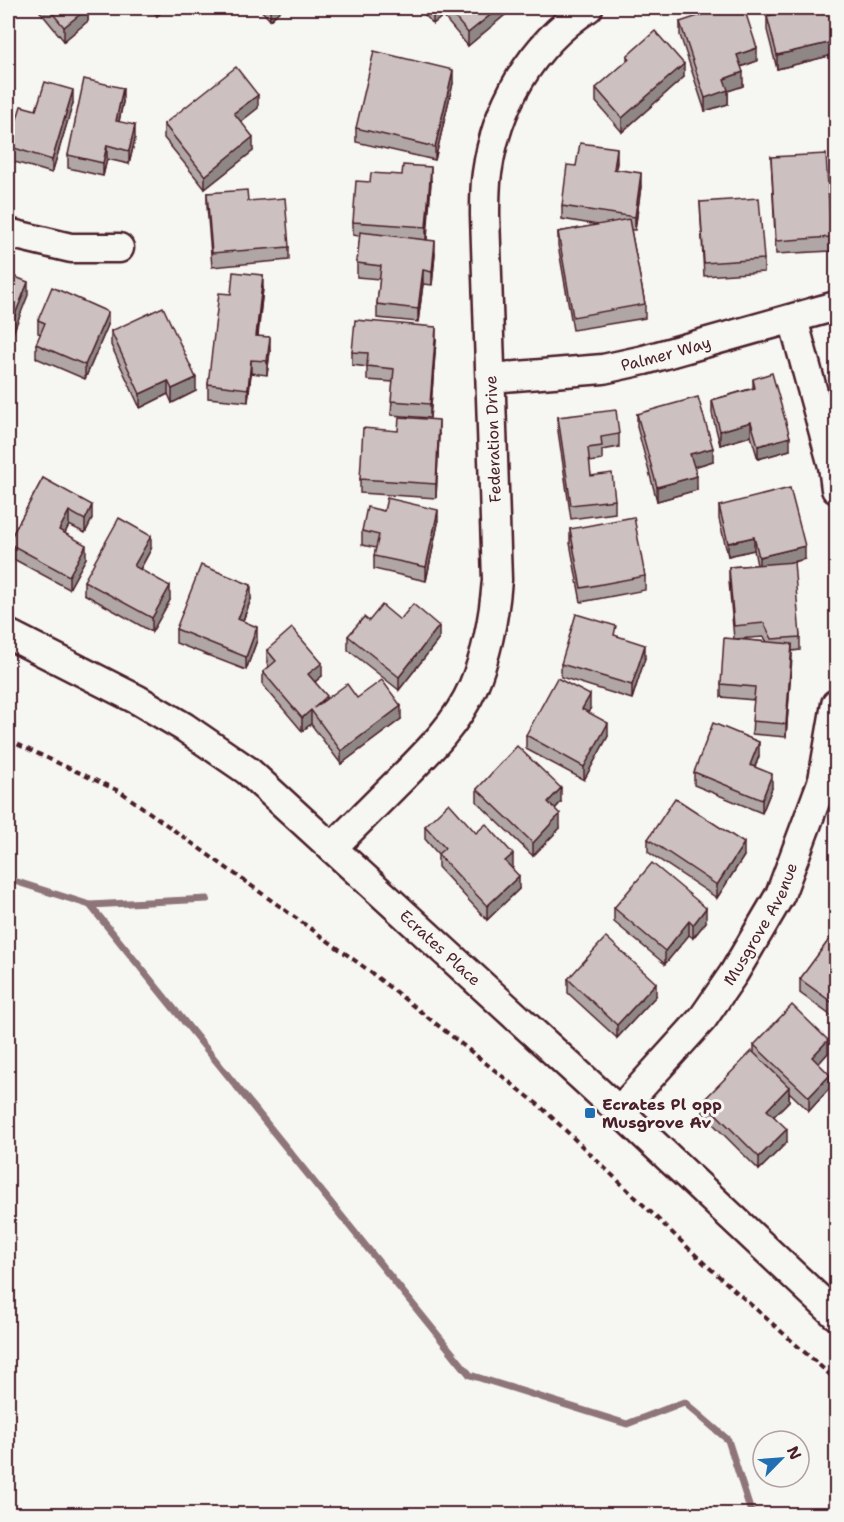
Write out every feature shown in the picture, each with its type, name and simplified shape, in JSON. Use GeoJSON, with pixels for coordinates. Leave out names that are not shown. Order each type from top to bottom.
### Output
{"type":"FeatureCollection","features":[{"type":"Feature","properties":{"kind":"street","name":"Federation Drive"},"geometry":{"type":"LineString","coordinates":[[332,848],[428,752],[453,722],[472,688],[486,654],[494,618],[497,580],[484,214],[486,174],[494,136],[507,102],[522,75],[543,47],[563,27],[588,8]]}},
{"type":"Feature","properties":{"kind":"street"},"geometry":{"type":"LineString","coordinates":[[8,233],[71,248],[119,248]]}},
{"type":"Feature","properties":{"kind":"street","name":"Palmer Way"},"geometry":{"type":"LineString","coordinates":[[491,378],[603,369],[644,360],[837,306]]}},
{"type":"Feature","properties":{"kind":"street"},"geometry":{"type":"LineString","coordinates":[[793,319],[833,466],[837,489]]}},
{"type":"Feature","properties":{"kind":"street","name":"Ecrates Place"},"geometry":{"type":"LineString","coordinates":[[8,634],[138,700],[184,727],[248,771],[837,1314]]}},
{"type":"Feature","properties":{"kind":"street","name":"Musgrove Avenue"},"geometry":{"type":"LineString","coordinates":[[619,1111],[703,1018],[734,973],[780,895],[823,780],[837,704]]}},
{"type":"Feature","properties":{"kind":"path"},"geometry":{"type":"LineString","coordinates":[[8,740],[121,792],[364,967],[540,1106],[705,1264],[837,1380]]}},
{"type":"Feature","properties":{"kind":"building"},"geometry":{"type":"Polygon","coordinates":[[[48,8],[88,8],[64,27],[48,8]]]}},
{"type":"Feature","properties":{"kind":"building"},"geometry":{"type":"Polygon","coordinates":[[[447,8],[499,8],[468,33],[447,8]]]}},
{"type":"Feature","properties":{"kind":"building"},"geometry":{"type":"Polygon","coordinates":[[[722,8],[744,8],[757,48],[737,55],[743,72],[724,79],[728,90],[705,98],[680,22],[722,8]]]}},
{"type":"Feature","properties":{"kind":"building"},"geometry":{"type":"Polygon","coordinates":[[[776,8],[837,8],[837,41],[777,55],[767,16],[777,14],[776,8]]]}},
{"type":"Feature","properties":{"kind":"building"},"geometry":{"type":"Polygon","coordinates":[[[655,31],[684,64],[622,118],[596,88],[629,59],[627,56],[655,31]]]}},
{"type":"Feature","properties":{"kind":"building"},"geometry":{"type":"Polygon","coordinates":[[[374,51],[453,70],[435,147],[356,128],[374,51]]]}},
{"type":"Feature","properties":{"kind":"building"},"geometry":{"type":"Polygon","coordinates":[[[236,67],[258,95],[234,113],[253,137],[205,176],[164,124],[236,67]]]}},
{"type":"Feature","properties":{"kind":"building"},"geometry":{"type":"Polygon","coordinates":[[[84,79],[123,88],[116,121],[135,125],[129,151],[107,145],[103,163],[68,155],[84,79]]]}},
{"type":"Feature","properties":{"kind":"building"},"geometry":{"type":"Polygon","coordinates":[[[45,82],[73,90],[52,160],[8,146],[8,116],[17,119],[21,106],[36,110],[45,82]]]}},
{"type":"Feature","properties":{"kind":"building"},"geometry":{"type":"Polygon","coordinates":[[[580,143],[617,148],[614,169],[641,173],[635,217],[562,206],[567,165],[576,166],[580,143]]]}},
{"type":"Feature","properties":{"kind":"building"},"geometry":{"type":"Polygon","coordinates":[[[826,154],[831,237],[776,241],[771,157],[826,154]]]}},
{"type":"Feature","properties":{"kind":"building"},"geometry":{"type":"Polygon","coordinates":[[[403,165],[431,167],[426,227],[353,222],[356,181],[370,182],[371,173],[402,175],[403,165]]]}},
{"type":"Feature","properties":{"kind":"building"},"geometry":{"type":"Polygon","coordinates":[[[247,190],[248,201],[285,198],[289,247],[212,253],[207,193],[247,190]]]}},
{"type":"Feature","properties":{"kind":"building"},"geometry":{"type":"Polygon","coordinates":[[[759,198],[764,259],[704,263],[700,202],[759,198]]]}},
{"type":"Feature","properties":{"kind":"building"},"geometry":{"type":"Polygon","coordinates":[[[629,219],[645,304],[573,317],[558,232],[629,219]]]}},
{"type":"Feature","properties":{"kind":"building"},"geometry":{"type":"Polygon","coordinates":[[[360,232],[435,241],[432,272],[423,270],[418,309],[377,304],[381,266],[357,263],[360,232]]]}},
{"type":"Feature","properties":{"kind":"building"},"geometry":{"type":"Polygon","coordinates":[[[233,272],[263,275],[256,336],[270,337],[267,361],[251,360],[248,389],[208,384],[219,293],[231,294],[233,272]]]}},
{"type":"Feature","properties":{"kind":"building"},"geometry":{"type":"Polygon","coordinates":[[[8,274],[28,282],[8,332],[8,274]]]}},
{"type":"Feature","properties":{"kind":"building"},"geometry":{"type":"Polygon","coordinates":[[[52,287],[108,312],[85,365],[36,344],[45,323],[38,320],[52,287]]]}},
{"type":"Feature","properties":{"kind":"building"},"geometry":{"type":"Polygon","coordinates":[[[163,307],[196,378],[172,389],[168,381],[140,394],[111,331],[163,307]]]}},
{"type":"Feature","properties":{"kind":"building"},"geometry":{"type":"Polygon","coordinates":[[[355,320],[436,327],[430,404],[391,401],[394,369],[367,366],[368,353],[352,352],[355,320]]]}},
{"type":"Feature","properties":{"kind":"building"},"geometry":{"type":"Polygon","coordinates":[[[772,373],[790,437],[758,446],[751,422],[720,431],[712,400],[755,388],[753,379],[772,373]]]}},
{"type":"Feature","properties":{"kind":"building"},"geometry":{"type":"Polygon","coordinates":[[[698,397],[713,448],[690,454],[697,476],[657,487],[637,414],[698,397]]]}},
{"type":"Feature","properties":{"kind":"building"},"geometry":{"type":"Polygon","coordinates":[[[616,410],[619,434],[601,437],[602,446],[588,448],[591,476],[612,473],[615,500],[571,505],[558,417],[616,410]]]}},
{"type":"Feature","properties":{"kind":"building"},"geometry":{"type":"Polygon","coordinates":[[[399,417],[439,420],[436,484],[360,479],[363,428],[398,431],[399,417]]]}},
{"type":"Feature","properties":{"kind":"building"},"geometry":{"type":"Polygon","coordinates":[[[43,478],[92,505],[85,520],[69,511],[59,530],[86,545],[69,576],[8,543],[43,478]]]}},
{"type":"Feature","properties":{"kind":"building"},"geometry":{"type":"Polygon","coordinates":[[[790,488],[805,546],[759,557],[754,537],[728,543],[719,506],[790,488]]]}},
{"type":"Feature","properties":{"kind":"building"},"geometry":{"type":"Polygon","coordinates":[[[387,498],[438,510],[426,567],[374,556],[379,535],[362,531],[367,507],[384,511],[387,498]]]}},
{"type":"Feature","properties":{"kind":"building"},"geometry":{"type":"Polygon","coordinates":[[[634,517],[645,576],[581,588],[570,529],[634,517]]]}},
{"type":"Feature","properties":{"kind":"building"},"geometry":{"type":"Polygon","coordinates":[[[119,518],[151,536],[134,566],[170,586],[152,618],[84,581],[119,518]]]}},
{"type":"Feature","properties":{"kind":"building"},"geometry":{"type":"Polygon","coordinates":[[[794,562],[800,637],[772,639],[764,623],[734,626],[729,567],[794,562]]]}},
{"type":"Feature","properties":{"kind":"building"},"geometry":{"type":"Polygon","coordinates":[[[201,565],[251,585],[238,619],[257,627],[246,657],[176,629],[201,565]]]}},
{"type":"Feature","properties":{"kind":"building"},"geometry":{"type":"Polygon","coordinates":[[[413,604],[439,626],[399,677],[348,636],[364,617],[369,621],[382,605],[400,620],[413,604]]]}},
{"type":"Feature","properties":{"kind":"building"},"geometry":{"type":"Polygon","coordinates":[[[576,614],[616,626],[614,635],[645,645],[632,685],[561,664],[576,614]]]}},
{"type":"Feature","properties":{"kind":"building"},"geometry":{"type":"Polygon","coordinates":[[[292,628],[322,663],[308,674],[327,696],[314,708],[347,684],[357,698],[382,680],[401,706],[341,751],[311,710],[302,718],[263,672],[276,661],[267,650],[292,628]]]}},
{"type":"Feature","properties":{"kind":"building"},"geometry":{"type":"Polygon","coordinates":[[[724,638],[792,644],[786,724],[752,721],[755,687],[721,684],[724,638]]]}},
{"type":"Feature","properties":{"kind":"building"},"geometry":{"type":"Polygon","coordinates":[[[557,678],[590,695],[582,709],[608,723],[584,767],[526,735],[557,678]]]}},
{"type":"Feature","properties":{"kind":"building"},"geometry":{"type":"Polygon","coordinates":[[[713,723],[759,742],[750,765],[772,774],[762,800],[694,772],[713,723]]]}},
{"type":"Feature","properties":{"kind":"building"},"geometry":{"type":"Polygon","coordinates":[[[517,746],[561,788],[548,802],[560,814],[533,843],[477,789],[517,746]]]}},
{"type":"Feature","properties":{"kind":"building"},"geometry":{"type":"Polygon","coordinates":[[[675,798],[744,843],[717,885],[648,839],[675,798]]]}},
{"type":"Feature","properties":{"kind":"building"},"geometry":{"type":"Polygon","coordinates":[[[449,803],[476,833],[486,824],[513,854],[505,861],[519,876],[487,906],[438,854],[445,848],[425,826],[449,803]]]}},
{"type":"Feature","properties":{"kind":"building"},"geometry":{"type":"Polygon","coordinates":[[[652,863],[706,908],[693,925],[689,921],[665,951],[614,908],[652,863]]]}},
{"type":"Feature","properties":{"kind":"building"},"geometry":{"type":"Polygon","coordinates":[[[837,929],[837,1006],[800,979],[837,929]]]}},
{"type":"Feature","properties":{"kind":"building"},"geometry":{"type":"Polygon","coordinates":[[[606,937],[656,983],[617,1025],[568,979],[606,937]]]}},
{"type":"Feature","properties":{"kind":"building"},"geometry":{"type":"Polygon","coordinates":[[[792,1005],[828,1040],[812,1057],[830,1075],[809,1097],[754,1045],[792,1005]]]}},
{"type":"Feature","properties":{"kind":"building"},"geometry":{"type":"Polygon","coordinates":[[[752,1051],[789,1087],[767,1110],[787,1129],[759,1157],[703,1101],[752,1051]]]}},
{"type":"Feature","properties":{"kind":"waterway"},"geometry":{"type":"LineString","coordinates":[[8,879],[90,905],[470,1375],[627,1424],[684,1402],[728,1440],[751,1512],[758,1514]]}},
{"type":"Feature","properties":{"kind":"waterway"},"geometry":{"type":"LineString","coordinates":[[90,905],[207,899]]}},
{"type":"Feature","properties":{"kind":"place","name":"Ecrates Pl opp Musgrove Av"},"geometry":{"type":"Point","coordinates":[590,1113]}}]}
